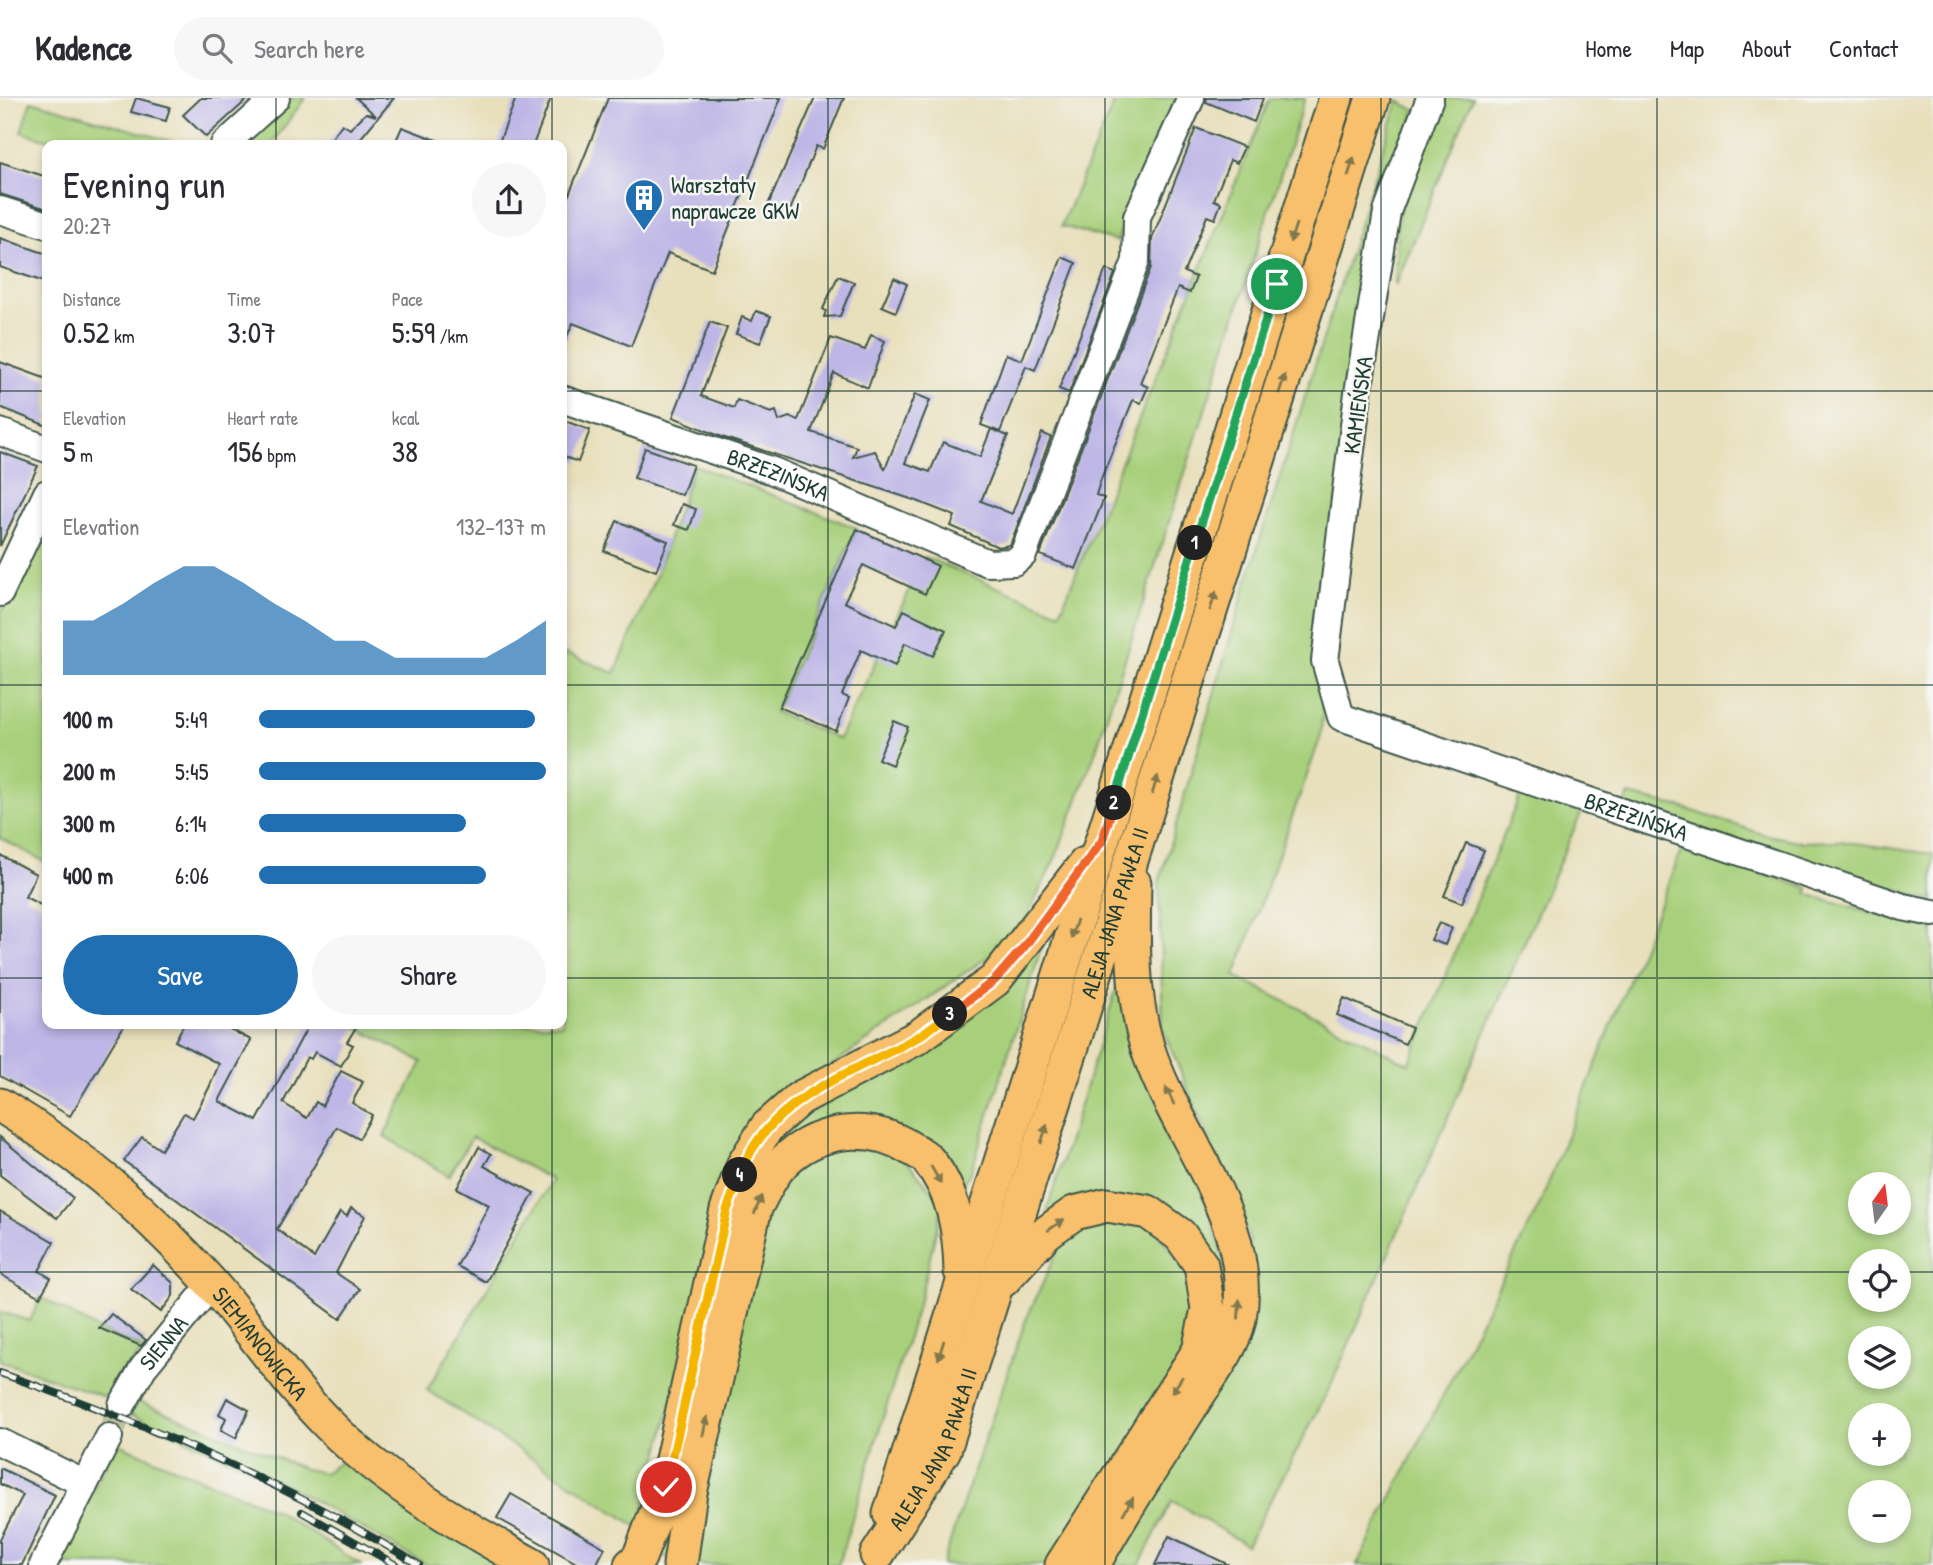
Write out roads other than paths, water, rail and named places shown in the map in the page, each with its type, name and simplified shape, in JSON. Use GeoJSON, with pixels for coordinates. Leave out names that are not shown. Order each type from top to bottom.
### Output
{"type":"FeatureCollection","features":[{"type":"Feature","properties":{"kind":"main road","name":"ALEJA JANA PAWŁA II"},"geometry":{"type":"LineString","coordinates":[[875,1560],[944,1450],[977,1289],[1102,841],[1336,98]]}},
{"type":"Feature","properties":{"kind":"main road","name":"ALEJA JANA PAWŁA II"},"geometry":{"type":"LineString","coordinates":[[977,1289],[1134,850],[1373,98]]}},
{"type":"Feature","properties":{"kind":"main road"},"geometry":{"type":"LineString","coordinates":[[636,1563],[666,1487],[727,1210],[744,1164],[767,1127],[800,1098],[918,1037],[995,980],[1024,947],[1102,841]]}},
{"type":"Feature","properties":{"kind":"main road"},"geometry":{"type":"LineString","coordinates":[[1093,1565],[1222,1357],[1239,1320],[1240,1274],[1227,1217],[1148,1049],[1139,1019],[1135,991],[1134,850]]}},
{"type":"Feature","properties":{"kind":"main road","name":"SIEMIANOWICKA"},"geometry":{"type":"LineString","coordinates":[[0,1105],[37,1129],[101,1178],[164,1233],[212,1284],[304,1398],[356,1450],[433,1505],[532,1565]]}},
{"type":"Feature","properties":{"kind":"main road"},"geometry":{"type":"LineString","coordinates":[[680,1565],[690,1493],[755,1208],[771,1176],[795,1152],[824,1137],[856,1131],[890,1135],[927,1158],[952,1202],[960,1247],[977,1289],[1074,1213],[1107,1205],[1148,1212],[1180,1235],[1201,1265],[1208,1309],[1199,1351],[1062,1565]]}},
{"type":"Feature","properties":{"kind":"street"},"geometry":{"type":"LineString","coordinates":[[230,140],[276,98]]}},
{"type":"Feature","properties":{"kind":"street","name":"BRZEZIŃSKA"},"geometry":{"type":"LineString","coordinates":[[567,401],[773,471],[988,563],[1014,562],[1023,555],[1136,261],[1137,217],[1191,98]]}},
{"type":"Feature","properties":{"kind":"street","name":"KAMIEŃSKA"},"geometry":{"type":"LineString","coordinates":[[1341,717],[1325,661],[1358,393],[1387,212],[1430,98]]}},
{"type":"Feature","properties":{"kind":"street"},"geometry":{"type":"LineString","coordinates":[[0,210],[42,223]]}},
{"type":"Feature","properties":{"kind":"street"},"geometry":{"type":"LineString","coordinates":[[0,432],[42,447]]}},
{"type":"Feature","properties":{"kind":"street"},"geometry":{"type":"LineString","coordinates":[[0,593],[42,504]]}},
{"type":"Feature","properties":{"kind":"street","name":"BRZEZIŃSKA"},"geometry":{"type":"LineString","coordinates":[[1341,717],[1891,903],[1933,913]]}},
{"type":"Feature","properties":{"kind":"street","name":"SIENNA"},"geometry":{"type":"LineString","coordinates":[[122,1405],[144,1368],[212,1284]]}},
{"type":"Feature","properties":{"kind":"street"},"geometry":{"type":"LineString","coordinates":[[43,1565],[109,1437]]}},
{"type":"Feature","properties":{"kind":"street"},"geometry":{"type":"LineString","coordinates":[[0,1442],[83,1483]]}},
{"type":"Feature","properties":{"kind":"tunnel"},"geometry":{"type":"LineString","coordinates":[[109,1437],[122,1405]]}},
{"type":"Feature","properties":{"kind":"railway"},"geometry":{"type":"LineString","coordinates":[[0,1373],[162,1434],[215,1457],[319,1508],[419,1565]]}},
{"type":"Feature","properties":{"kind":"railway"},"geometry":{"type":"LineString","coordinates":[[302,1512],[396,1565]]}},
{"type":"Feature","properties":{"kind":"place","name":"Warsztaty naprawcze GKW"},"geometry":{"type":"Point","coordinates":[644,232]}}]}
